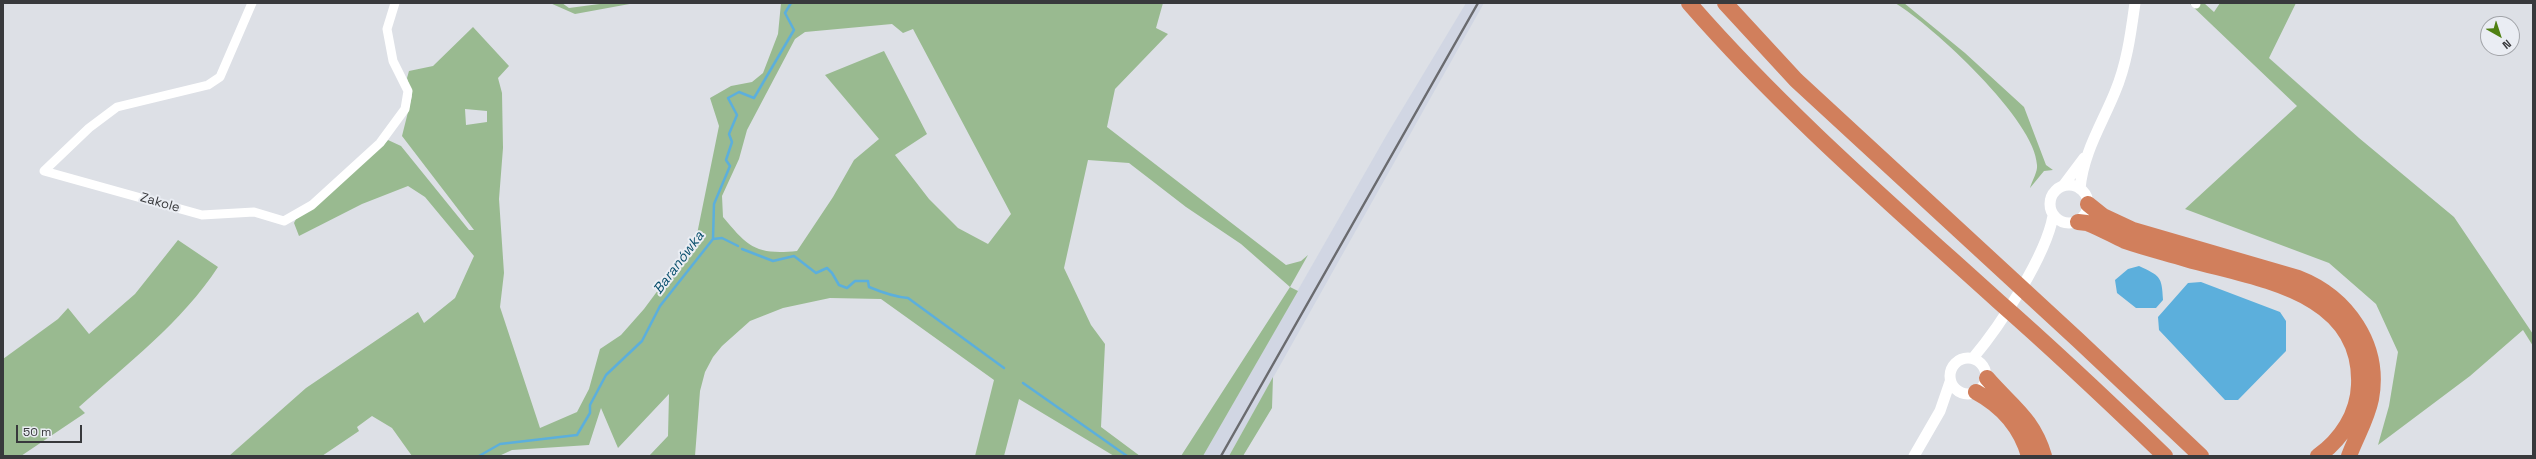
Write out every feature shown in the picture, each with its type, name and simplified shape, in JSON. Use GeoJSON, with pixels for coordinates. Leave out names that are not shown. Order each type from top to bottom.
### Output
{"type":"FeatureCollection","features":[{"type":"Feature","properties":{"kind":"highway"},"geometry":{"type":"LineString","coordinates":[[1689,3],[1776,96],[2165,456]]}},
{"type":"Feature","properties":{"kind":"highway"},"geometry":{"type":"LineString","coordinates":[[1725,3],[1796,80],[2201,456]]}},
{"type":"Feature","properties":{"kind":"highway"},"geometry":{"type":"LineString","coordinates":[[2088,204],[2103,216],[2133,230],[2298,278],[2322,289],[2338,301],[2352,316],[2362,334],[2372,366],[2372,386],[2369,407],[2349,456]]}},
{"type":"Feature","properties":{"kind":"highway"},"geometry":{"type":"LineString","coordinates":[[2072,223],[2086,223],[2142,246],[2291,289],[2316,301],[2331,313],[2342,327],[2352,345],[2358,368],[2359,388],[2354,410],[2345,428],[2335,442],[2318,456]]}},
{"type":"Feature","properties":{"kind":"highway"},"geometry":{"type":"LineString","coordinates":[[1987,378],[2028,419],[2035,432],[2044,456]]}},
{"type":"Feature","properties":{"kind":"highway"},"geometry":{"type":"LineString","coordinates":[[1969,393],[2010,419],[2020,434],[2030,456]]}},
{"type":"Feature","properties":{"kind":"highway"},"geometry":{"type":"LineString","coordinates":[[2180,435],[2214,456]]}},
{"type":"Feature","properties":{"kind":"street","name":"Zakole"},"geometry":{"type":"LineString","coordinates":[[252,3],[220,77],[208,85],[116,107],[89,128],[44,171],[202,215],[254,212],[284,221],[312,205],[380,143],[405,109],[408,91],[393,61],[387,29],[395,3]]}},
{"type":"Feature","properties":{"kind":"street"},"geometry":{"type":"LineString","coordinates":[[2080,189],[2087,154],[2116,91],[2125,62],[2135,3]]}},
{"type":"Feature","properties":{"kind":"street"},"geometry":{"type":"LineString","coordinates":[[1977,360],[2047,241],[2053,216],[2050,206],[2052,196],[2063,186],[2087,154]]}},
{"type":"Feature","properties":{"kind":"street"},"geometry":{"type":"LineString","coordinates":[[2047,241],[2086,212],[2088,204],[2080,189],[2075,186],[2063,186]]}},
{"type":"Feature","properties":{"kind":"street"},"geometry":{"type":"LineString","coordinates":[[2053,216],[2072,223]]}},
{"type":"Feature","properties":{"kind":"street"},"geometry":{"type":"LineString","coordinates":[[1914,456],[1940,411],[1950,382],[1950,372],[1954,363],[1962,358],[1977,360]]}},
{"type":"Feature","properties":{"kind":"street"},"geometry":{"type":"LineString","coordinates":[[1940,411],[1984,385],[1987,378],[1977,360]]}},
{"type":"Feature","properties":{"kind":"street"},"geometry":{"type":"LineString","coordinates":[[1950,382],[1969,393]]}},
{"type":"Feature","properties":{"kind":"shaded area"},"geometry":{"type":"Polygon","coordinates":[[[1466,3],[1484,3],[1229,456],[1203,456],[1386,136],[1466,3]]]}},
{"type":"Feature","properties":{"kind":"green space"},"geometry":{"type":"Polygon","coordinates":[[[550,3],[562,3],[569,8],[607,3],[635,3],[575,14],[550,3]]]}},
{"type":"Feature","properties":{"kind":"green space"},"geometry":{"type":"Polygon","coordinates":[[[781,3],[1163,3],[1156,28],[1168,34],[1115,89],[1107,127],[1286,265],[1301,261],[1308,255],[1290,287],[1241,244],[1186,207],[1129,163],[1088,160],[1064,268],[1091,325],[1105,344],[1101,427],[1140,456],[1114,456],[1019,399],[1004,456],[975,456],[994,380],[881,299],[830,298],[783,308],[750,321],[722,346],[713,357],[705,372],[700,391],[695,456],[649,456],[668,436],[669,394],[618,448],[601,408],[589,445],[512,450],[499,456],[412,456],[392,428],[372,416],[357,427],[359,431],[322,456],[229,456],[306,388],[418,312],[424,323],[455,298],[474,256],[425,197],[408,186],[362,204],[299,236],[294,223],[296,219],[325,198],[388,140],[401,146],[469,230],[474,230],[402,136],[412,96],[407,78],[409,71],[433,66],[473,27],[509,66],[498,78],[502,93],[503,148],[499,199],[504,273],[500,307],[540,428],[577,412],[589,389],[600,349],[621,335],[644,309],[696,239],[719,126],[710,98],[731,86],[752,82],[763,73],[778,34],[781,3]],[[892,24],[805,32],[795,39],[747,130],[739,159],[722,196],[723,217],[739,236],[754,247],[772,252],[797,251],[833,197],[854,160],[879,139],[825,75],[884,51],[927,134],[895,155],[929,199],[958,228],[988,244],[1011,214],[913,29],[903,33],[892,24]],[[465,109],[466,125],[487,122],[487,111],[465,109]]]}},
{"type":"Feature","properties":{"kind":"green space"},"geometry":{"type":"Polygon","coordinates":[[[1895,3],[1904,3],[1965,53],[2024,107],[2046,165],[2053,170],[2044,171],[2030,188],[2036,173],[2037,165],[2032,146],[2020,124],[1980,76],[1956,52],[1912,14],[1895,3]]]}},
{"type":"Feature","properties":{"kind":"green space"},"geometry":{"type":"Polygon","coordinates":[[[2189,3],[2204,3],[2214,12],[2220,3],[2296,3],[2269,58],[2359,138],[2454,217],[2533,334],[2533,346],[2523,330],[2470,376],[2378,445],[2389,406],[2398,352],[2376,304],[2329,263],[2185,209],[2297,106],[2189,3]]]}},
{"type":"Feature","properties":{"kind":"green space"},"geometry":{"type":"Polygon","coordinates":[[[178,240],[218,267],[204,287],[153,342],[79,407],[85,413],[21,456],[3,456],[3,359],[58,319],[68,308],[89,334],[135,294],[178,240]]]}},
{"type":"Feature","properties":{"kind":"green space"},"geometry":{"type":"Polygon","coordinates":[[[1290,287],[1298,291],[1203,456],[1181,456],[1290,287]]]}},
{"type":"Feature","properties":{"kind":"green space"},"geometry":{"type":"Polygon","coordinates":[[[1273,377],[1272,408],[1243,456],[1229,456],[1273,377]]]}},
{"type":"Feature","properties":{"kind":"water"},"geometry":{"type":"Polygon","coordinates":[[[2139,266],[2156,275],[2161,281],[2163,300],[2156,308],[2136,308],[2117,293],[2115,280],[2128,269],[2139,266]]]}},
{"type":"Feature","properties":{"kind":"water"},"geometry":{"type":"Polygon","coordinates":[[[2201,282],[2280,312],[2286,321],[2286,351],[2238,400],[2225,400],[2159,330],[2158,317],[2188,283],[2201,282]]]}},
{"type":"Feature","properties":{"kind":"waterway","name":"Baranówka"},"geometry":{"type":"LineString","coordinates":[[479,456],[500,444],[577,435],[590,413],[590,405],[606,375],[642,341],[660,306],[713,239],[714,204],[730,166],[726,160],[732,142],[729,134],[737,115],[728,98],[739,92],[754,98],[794,30],[785,13],[791,3]]}},
{"type":"Feature","properties":{"kind":"waterway"},"geometry":{"type":"LineString","coordinates":[[713,239],[722,238],[738,246]]}},
{"type":"Feature","properties":{"kind":"waterway"},"geometry":{"type":"LineString","coordinates":[[742,249],[773,261],[794,256],[816,273],[827,268],[832,273],[839,285],[847,288],[855,281],[868,281],[869,287],[898,297],[908,298],[1004,368]]}},
{"type":"Feature","properties":{"kind":"waterway"},"geometry":{"type":"LineString","coordinates":[[1023,383],[1127,456]]}},
{"type":"Feature","properties":{"kind":"railway"},"geometry":{"type":"LineString","coordinates":[[1221,456],[1478,3]]}}]}
